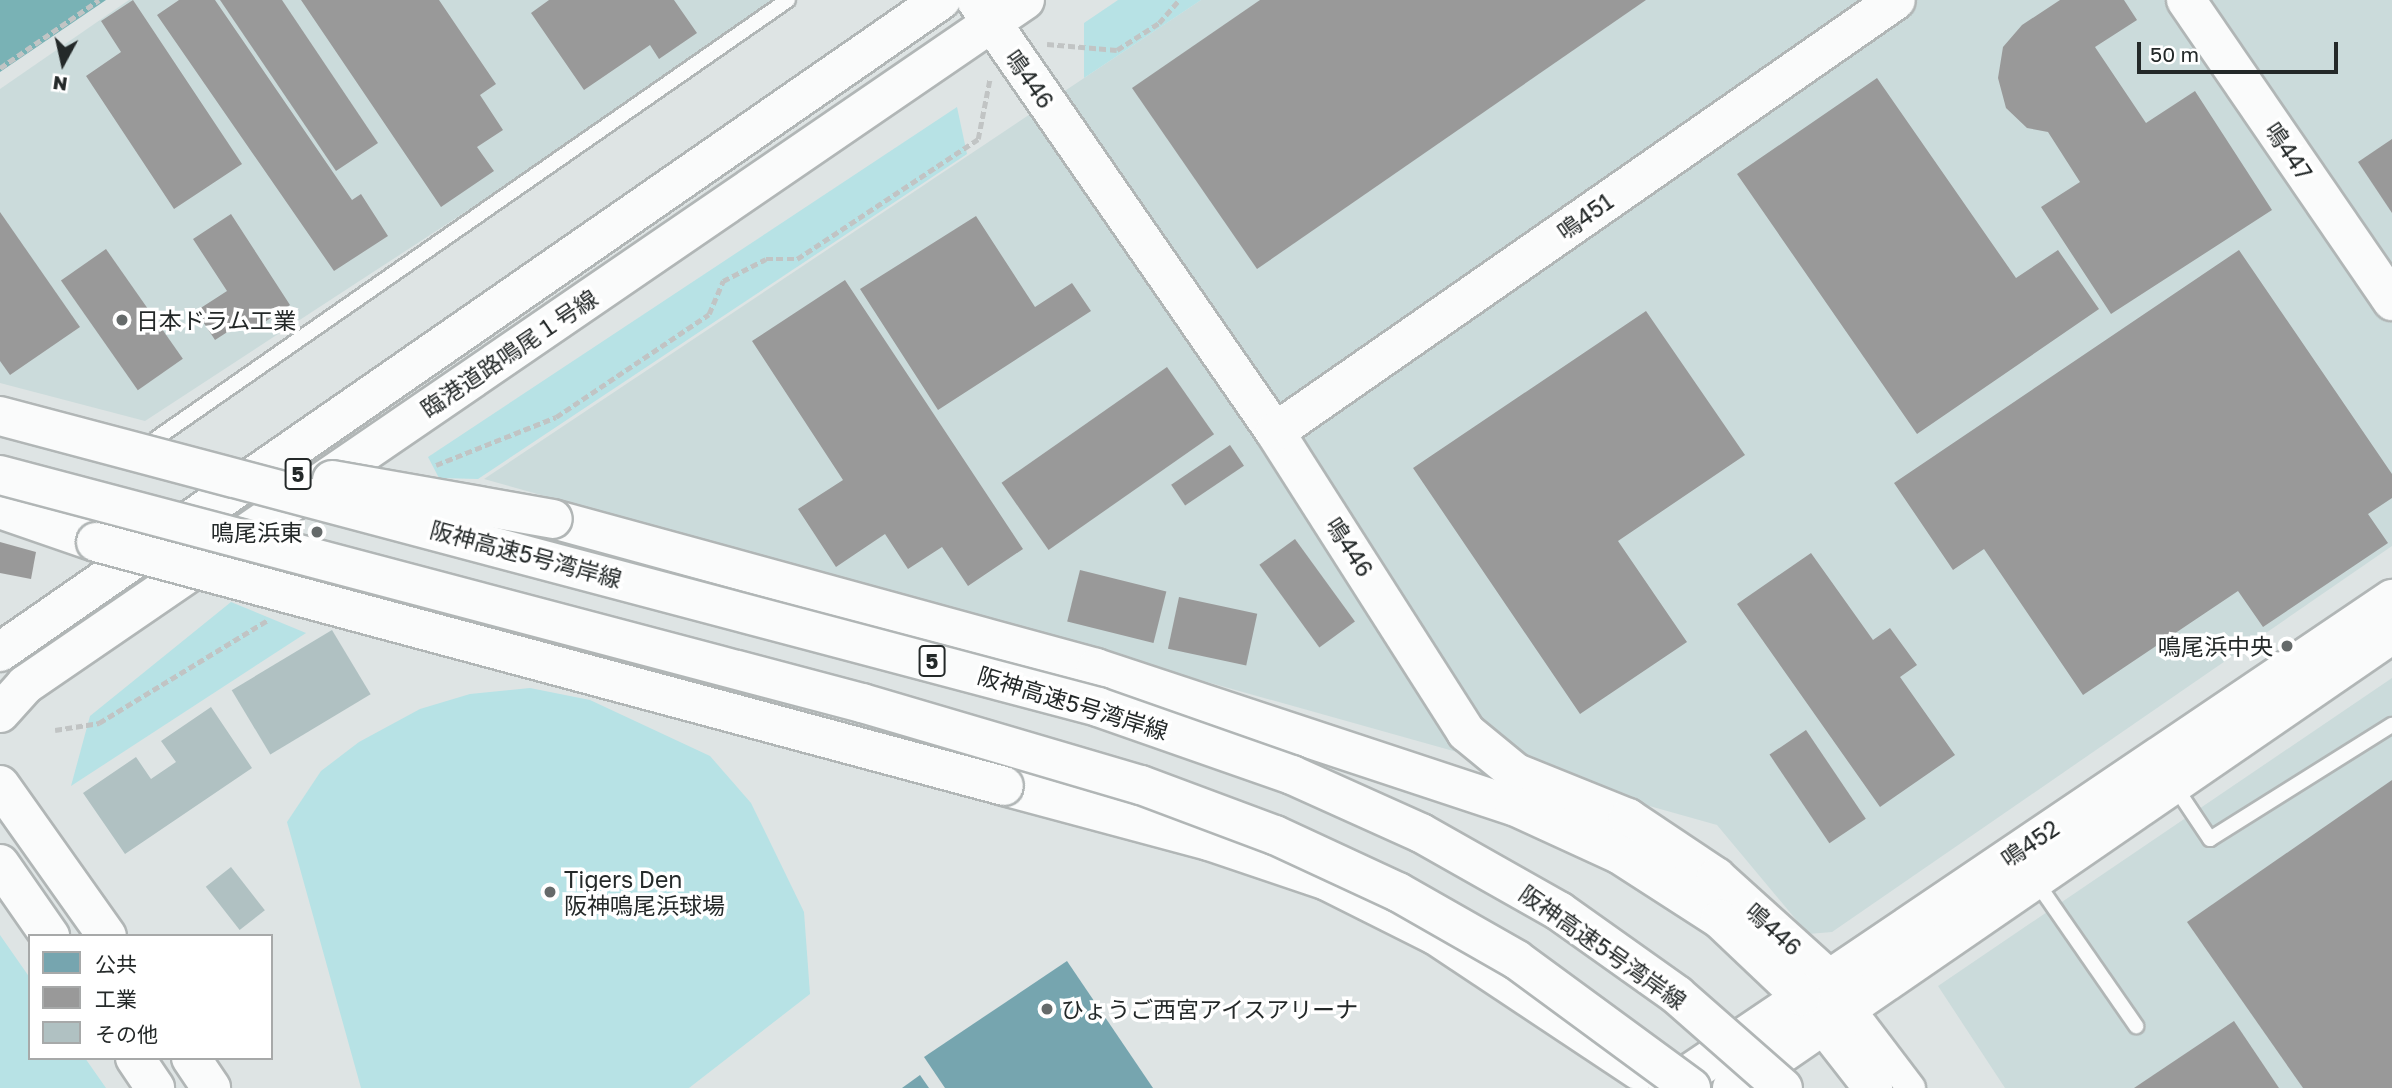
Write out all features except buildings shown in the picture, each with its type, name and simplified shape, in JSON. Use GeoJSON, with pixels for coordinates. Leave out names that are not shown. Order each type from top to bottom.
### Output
{"type":"FeatureCollection","features":[{"type":"Feature","properties":{"kind":"main road","name":"臨港道路鳴尾１号線"},"geometry":{"type":"LineString","coordinates":[[0,652],[941,0]]}},
{"type":"Feature","properties":{"kind":"main road","name":"臨港道路鳴尾１号線"},"geometry":{"type":"LineString","coordinates":[[2,708],[984,11],[1025,0]]}},
{"type":"Feature","properties":{"kind":"main road","name":"鳴451"},"geometry":{"type":"LineString","coordinates":[[1275,432],[1896,0]]}},
{"type":"Feature","properties":{"kind":"main road","name":"鳴447"},"geometry":{"type":"LineString","coordinates":[[2186,0],[2392,302]]}},
{"type":"Feature","properties":{"kind":"main road","name":"鳴446"},"geometry":{"type":"LineString","coordinates":[[984,11],[1275,432],[1466,732],[1516,773],[1628,818],[1716,877],[1826,1002]]}},
{"type":"Feature","properties":{"kind":"main road","name":"阪神高速5号湾岸線"},"geometry":{"type":"LineString","coordinates":[[0,416],[1060,696],[1292,775],[1421,833],[1559,911],[1677,995],[1783,1088]]}},
{"type":"Feature","properties":{"kind":"main road","name":"5"},"geometry":{"type":"LineString","coordinates":[[44,428],[553,519],[1096,668],[1514,806],[1619,854],[1720,919],[1826,1002]]}},
{"type":"Feature","properties":{"kind":"main road"},"geometry":{"type":"LineString","coordinates":[[0,475],[901,714],[1141,785],[1276,835],[1398,892],[1517,960],[1690,1088]]}},
{"type":"Feature","properties":{"kind":"main road"},"geometry":{"type":"LineString","coordinates":[[0,509],[123,549],[1209,841],[1326,881],[1435,935],[1667,1088]]}},
{"type":"Feature","properties":{"kind":"main road","name":"鳴452"},"geometry":{"type":"LineString","coordinates":[[1732,1088],[1826,1002],[2392,599]]}},
{"type":"Feature","properties":{"kind":"main road","name":"鳴452"},"geometry":{"type":"LineString","coordinates":[[1667,1088],[1826,1002],[2035,880],[2392,634]]}},
{"type":"Feature","properties":{"kind":"main road"},"geometry":{"type":"LineString","coordinates":[[0,785],[106,934]]}},
{"type":"Feature","properties":{"kind":"main road"},"geometry":{"type":"LineString","coordinates":[[0,864],[49,934]]}},
{"type":"Feature","properties":{"kind":"main road"},"geometry":{"type":"LineString","coordinates":[[1826,1002],[1873,1088]]}},
{"type":"Feature","properties":{"kind":"main road"},"geometry":{"type":"LineString","coordinates":[[136,1060],[155,1088]]}},
{"type":"Feature","properties":{"kind":"main road"},"geometry":{"type":"LineString","coordinates":[[192,1060],[211,1088]]}},
{"type":"Feature","properties":{"kind":"street"},"geometry":{"type":"LineString","coordinates":[[1826,1002],[1911,1088]]}},
{"type":"Feature","properties":{"kind":"lane"},"geometry":{"type":"LineString","coordinates":[[157,438],[788,0]]}},
{"type":"Feature","properties":{"kind":"lane"},"geometry":{"type":"LineString","coordinates":[[2174,784],[2210,839],[2392,725]]}},
{"type":"Feature","properties":{"kind":"lane"},"geometry":{"type":"LineString","coordinates":[[2035,880],[2136,1026]]}},
{"type":"Feature","properties":{"kind":"path"},"geometry":{"type":"LineString","coordinates":[[0,68],[99,0]]}},
{"type":"Feature","properties":{"kind":"path"},"geometry":{"type":"LineString","coordinates":[[1039,43],[1117,50],[1159,23],[1179,0]]}},
{"type":"Feature","properties":{"kind":"path"},"geometry":{"type":"LineString","coordinates":[[426,470],[556,417],[709,314],[723,281],[766,260],[797,259],[978,139],[990,78]]}},
{"type":"Feature","properties":{"kind":"path"},"geometry":{"type":"LineString","coordinates":[[55,730],[99,723],[266,625],[271,613]]}},
{"type":"Feature","properties":{"kind":"shaded area"},"geometry":{"type":"Polygon","coordinates":[[[0,0],[106,0],[0,72],[0,0]]]}},
{"type":"Feature","properties":{"kind":"shaded area"},"geometry":{"type":"Polygon","coordinates":[[[129,0],[790,0],[145,421],[0,383],[0,89],[129,0]]]}},
{"type":"Feature","properties":{"kind":"shaded area"},"geometry":{"type":"Polygon","coordinates":[[[1118,0],[1201,0],[1084,78],[1084,23],[1118,0]]]}},
{"type":"Feature","properties":{"kind":"shaded area"},"geometry":{"type":"Polygon","coordinates":[[[1201,0],[2392,0],[2392,546],[1832,932],[1808,934],[1717,825],[484,479],[1201,0]]]}},
{"type":"Feature","properties":{"kind":"shaded area"},"geometry":{"type":"Polygon","coordinates":[[[957,107],[967,154],[478,479],[439,478],[428,457],[957,107]]]}},
{"type":"Feature","properties":{"kind":"shaded area"},"geometry":{"type":"Polygon","coordinates":[[[231,602],[306,633],[71,786],[90,716],[231,602]]]}},
{"type":"Feature","properties":{"kind":"shaded area"},"geometry":{"type":"Polygon","coordinates":[[[2392,678],[2392,1088],[2005,1088],[1938,986],[2392,678]]]}},
{"type":"Feature","properties":{"kind":"shaded area","name":"Tigers Den 阪神鳴尾浜球場"},"geometry":{"type":"Polygon","coordinates":[[[530,688],[590,700],[710,756],[751,803],[804,912],[810,994],[689,1088],[361,1088],[287,822],[321,771],[359,742],[420,709],[470,694],[530,688]]]}},
{"type":"Feature","properties":{"kind":"shaded area"},"geometry":{"type":"Polygon","coordinates":[[[0,935],[28,975],[28,1060],[86,1060],[106,1088],[0,1088],[0,935]]]}},
{"type":"Feature","properties":{"kind":"place","name":"日本ドラム工業"},"geometry":{"type":"Point","coordinates":[122,320]}},
{"type":"Feature","properties":{"kind":"place","name":"鳴尾浜東"},"geometry":{"type":"Point","coordinates":[317,532]}},
{"type":"Feature","properties":{"kind":"place","name":"鳴尾浜中央"},"geometry":{"type":"Point","coordinates":[2287,646]}},
{"type":"Feature","properties":{"kind":"place","name":"Tigers Den 阪神鳴尾浜球場"},"geometry":{"type":"Point","coordinates":[550,892]}},
{"type":"Feature","properties":{"kind":"place","name":"ひょうご西宮アイスアリーナ"},"geometry":{"type":"Point","coordinates":[1047,1009]}}]}
